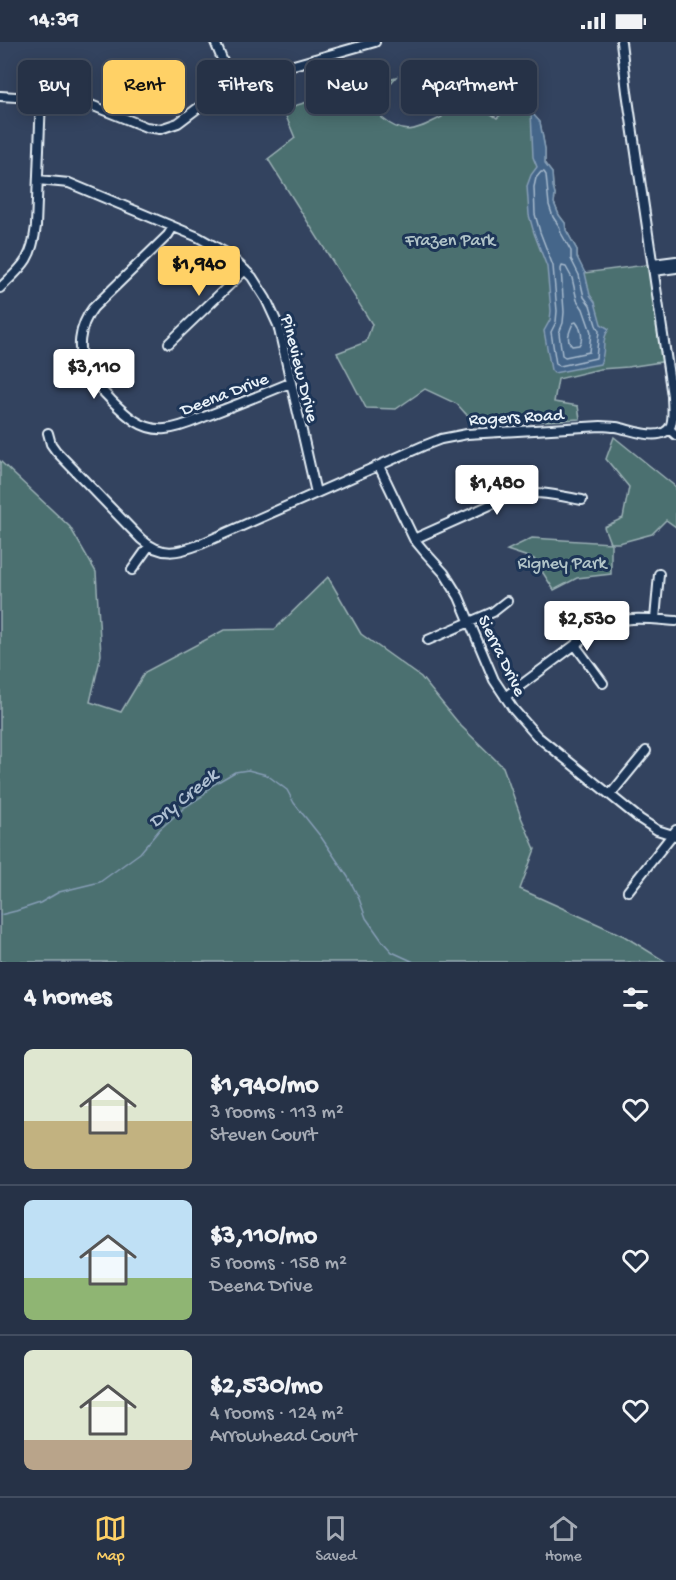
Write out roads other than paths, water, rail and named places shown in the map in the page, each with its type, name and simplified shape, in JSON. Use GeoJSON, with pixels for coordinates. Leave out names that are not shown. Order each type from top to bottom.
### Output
{"type":"FeatureCollection","features":[{"type":"Feature","properties":{"kind":"street"},"geometry":{"type":"LineString","coordinates":[[215,42],[223,60]]}},
{"type":"Feature","properties":{"kind":"street"},"geometry":{"type":"LineString","coordinates":[[294,64],[375,42]]}},
{"type":"Feature","properties":{"kind":"street"},"geometry":{"type":"LineString","coordinates":[[621,42],[673,408],[669,429],[676,435]]}},
{"type":"Feature","properties":{"kind":"street"},"geometry":{"type":"LineString","coordinates":[[0,96],[18,97]]}},
{"type":"Feature","properties":{"kind":"street"},"geometry":{"type":"LineString","coordinates":[[91,105],[146,127],[160,129],[178,123],[197,109]]}},
{"type":"Feature","properties":{"kind":"street"},"geometry":{"type":"LineString","coordinates":[[0,288],[21,268],[33,248],[40,114]]}},
{"type":"Feature","properties":{"kind":"street","name":"Pineview Drive"},"geometry":{"type":"LineString","coordinates":[[38,180],[69,183],[173,227],[213,245],[228,254],[245,270],[262,291],[274,314],[316,493]]}},
{"type":"Feature","properties":{"kind":"street","name":"Deena Drive"},"geometry":{"type":"LineString","coordinates":[[173,227],[168,236],[93,308],[86,319],[80,340],[80,351],[87,372],[95,383],[135,422],[162,429],[182,426],[290,383]]}},
{"type":"Feature","properties":{"kind":"street"},"geometry":{"type":"LineString","coordinates":[[653,267],[676,261]]}},
{"type":"Feature","properties":{"kind":"street"},"geometry":{"type":"LineString","coordinates":[[653,267],[676,268]]}},
{"type":"Feature","properties":{"kind":"street"},"geometry":{"type":"LineString","coordinates":[[170,343],[245,270]]}},
{"type":"Feature","properties":{"kind":"street","name":"Rogers Road"},"geometry":{"type":"LineString","coordinates":[[149,546],[165,552],[189,549],[441,439],[467,434],[602,426],[651,435],[663,433],[669,429]]}},
{"type":"Feature","properties":{"kind":"street"},"geometry":{"type":"LineString","coordinates":[[48,433],[56,451],[149,546],[132,570]]}},
{"type":"Feature","properties":{"kind":"street","name":"Sierra Drive"},"geometry":{"type":"LineString","coordinates":[[379,466],[414,539],[450,581],[459,597],[494,680],[514,710],[537,736],[651,827],[664,834],[675,834]]}},
{"type":"Feature","properties":{"kind":"street"},"geometry":{"type":"LineString","coordinates":[[414,539],[518,494],[538,492],[582,500]]}},
{"type":"Feature","properties":{"kind":"street"},"geometry":{"type":"LineString","coordinates":[[655,620],[659,574]]}},
{"type":"Feature","properties":{"kind":"street"},"geometry":{"type":"LineString","coordinates":[[428,640],[493,612],[507,601]]}},
{"type":"Feature","properties":{"kind":"street"},"geometry":{"type":"LineString","coordinates":[[505,697],[599,627],[632,618],[676,621]]}},
{"type":"Feature","properties":{"kind":"street"},"geometry":{"type":"LineString","coordinates":[[575,645],[603,682]]}},
{"type":"Feature","properties":{"kind":"street"},"geometry":{"type":"LineString","coordinates":[[610,795],[646,751]]}},
{"type":"Feature","properties":{"kind":"street"},"geometry":{"type":"LineString","coordinates":[[627,891],[675,834]]}},
{"type":"Feature","properties":{"kind":"water"},"geometry":{"type":"Polygon","coordinates":[[[531,114],[540,122],[545,164],[552,173],[554,203],[577,250],[577,257],[585,273],[590,295],[595,302],[601,324],[609,329],[606,333],[600,364],[554,373],[551,370],[544,331],[550,320],[551,311],[547,267],[529,215],[527,186],[537,167],[533,157],[531,114]]]}},
{"type":"Feature","properties":{"kind":"waterway","name":"Dry Creek"},"geometry":{"type":"LineString","coordinates":[[0,915],[40,903],[59,892],[100,882],[140,853],[160,829],[185,807],[202,796],[211,786],[235,772],[248,770],[267,775],[287,790],[348,877],[366,918],[383,942],[392,952],[414,962]]}},
{"type":"Feature","properties":{"kind":"park label","name":"Frazen Park"},"geometry":{"type":"Point","coordinates":[450,239]}},
{"type":"Feature","properties":{"kind":"park label","name":"Rigney Park"},"geometry":{"type":"Point","coordinates":[562,562]}}]}
